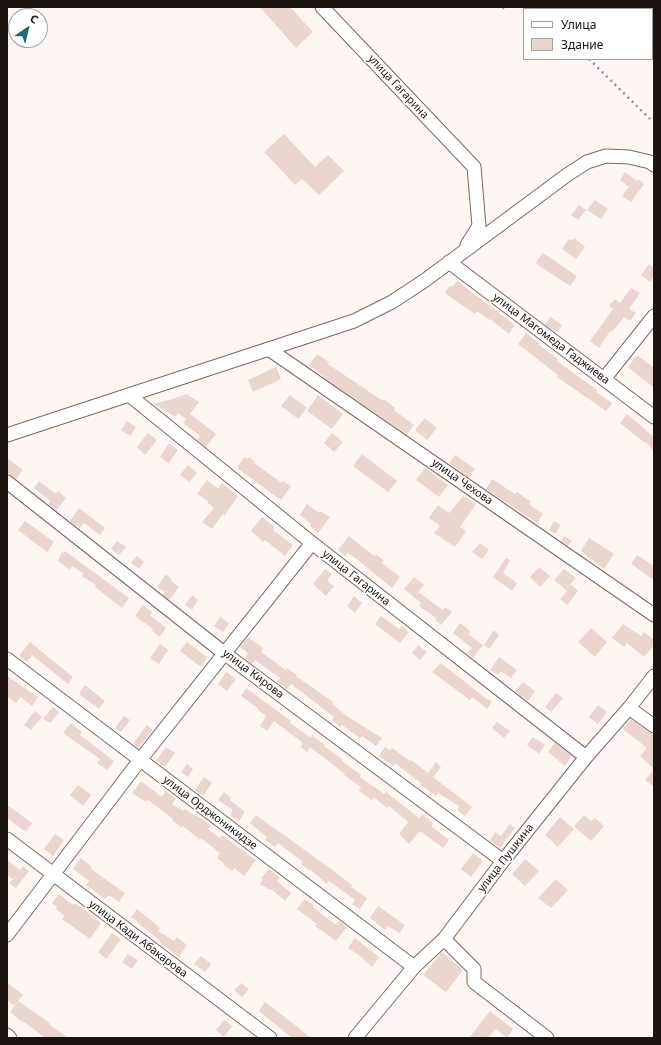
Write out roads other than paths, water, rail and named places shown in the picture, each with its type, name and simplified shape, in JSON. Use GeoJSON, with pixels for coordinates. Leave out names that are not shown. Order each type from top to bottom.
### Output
{"type":"FeatureCollection","features":[{"type":"Feature","properties":{"kind":"street","name":"улица Гагарина"},"geometry":{"type":"LineString","coordinates":[[322,7],[474,167],[479,226],[463,252]]}},
{"type":"Feature","properties":{"kind":"street"},"geometry":{"type":"LineString","coordinates":[[7,435],[270,350],[354,321],[392,302],[424,281],[567,174],[587,162],[606,156],[629,157],[650,162],[654,165]]}},
{"type":"Feature","properties":{"kind":"street","name":"улица Магомеда Гаджиева"},"geometry":{"type":"LineString","coordinates":[[449,262],[654,417]]}},
{"type":"Feature","properties":{"kind":"street"},"geometry":{"type":"LineString","coordinates":[[604,379],[654,316]]}},
{"type":"Feature","properties":{"kind":"street","name":"улица Чехова"},"geometry":{"type":"LineString","coordinates":[[270,350],[654,615]]}},
{"type":"Feature","properties":{"kind":"street","name":"улица Гагарина"},"geometry":{"type":"LineString","coordinates":[[129,396],[312,543],[586,757]]}},
{"type":"Feature","properties":{"kind":"street","name":"улица Кирова"},"geometry":{"type":"LineString","coordinates":[[7,482],[224,653],[503,861]]}},
{"type":"Feature","properties":{"kind":"street"},"geometry":{"type":"LineString","coordinates":[[7,935],[140,760],[312,543]]}},
{"type":"Feature","properties":{"kind":"street","name":"улица Орджоникидзе"},"geometry":{"type":"LineString","coordinates":[[7,659],[414,967]]}},
{"type":"Feature","properties":{"kind":"street","name":"улица Пушкина"},"geometry":{"type":"LineString","coordinates":[[355,1038],[414,967],[444,939],[503,861],[586,757],[629,708],[654,676]]}},
{"type":"Feature","properties":{"kind":"street"},"geometry":{"type":"LineString","coordinates":[[629,708],[654,726]]}},
{"type":"Feature","properties":{"kind":"street","name":"улица Кади Абакарова"},"geometry":{"type":"LineString","coordinates":[[7,838],[270,1038]]}},
{"type":"Feature","properties":{"kind":"street"},"geometry":{"type":"LineString","coordinates":[[444,939],[474,969],[474,982],[547,1038]]}},
{"type":"Feature","properties":{"kind":"street"},"geometry":{"type":"LineString","coordinates":[[7,1035],[10,1038]]}},
{"type":"Feature","properties":{"kind":"railway"},"geometry":{"type":"LineString","coordinates":[[503,7],[507,11]]}},
{"type":"Feature","properties":{"kind":"railway"},"geometry":{"type":"LineString","coordinates":[[590,60],[650,119]]}}]}
